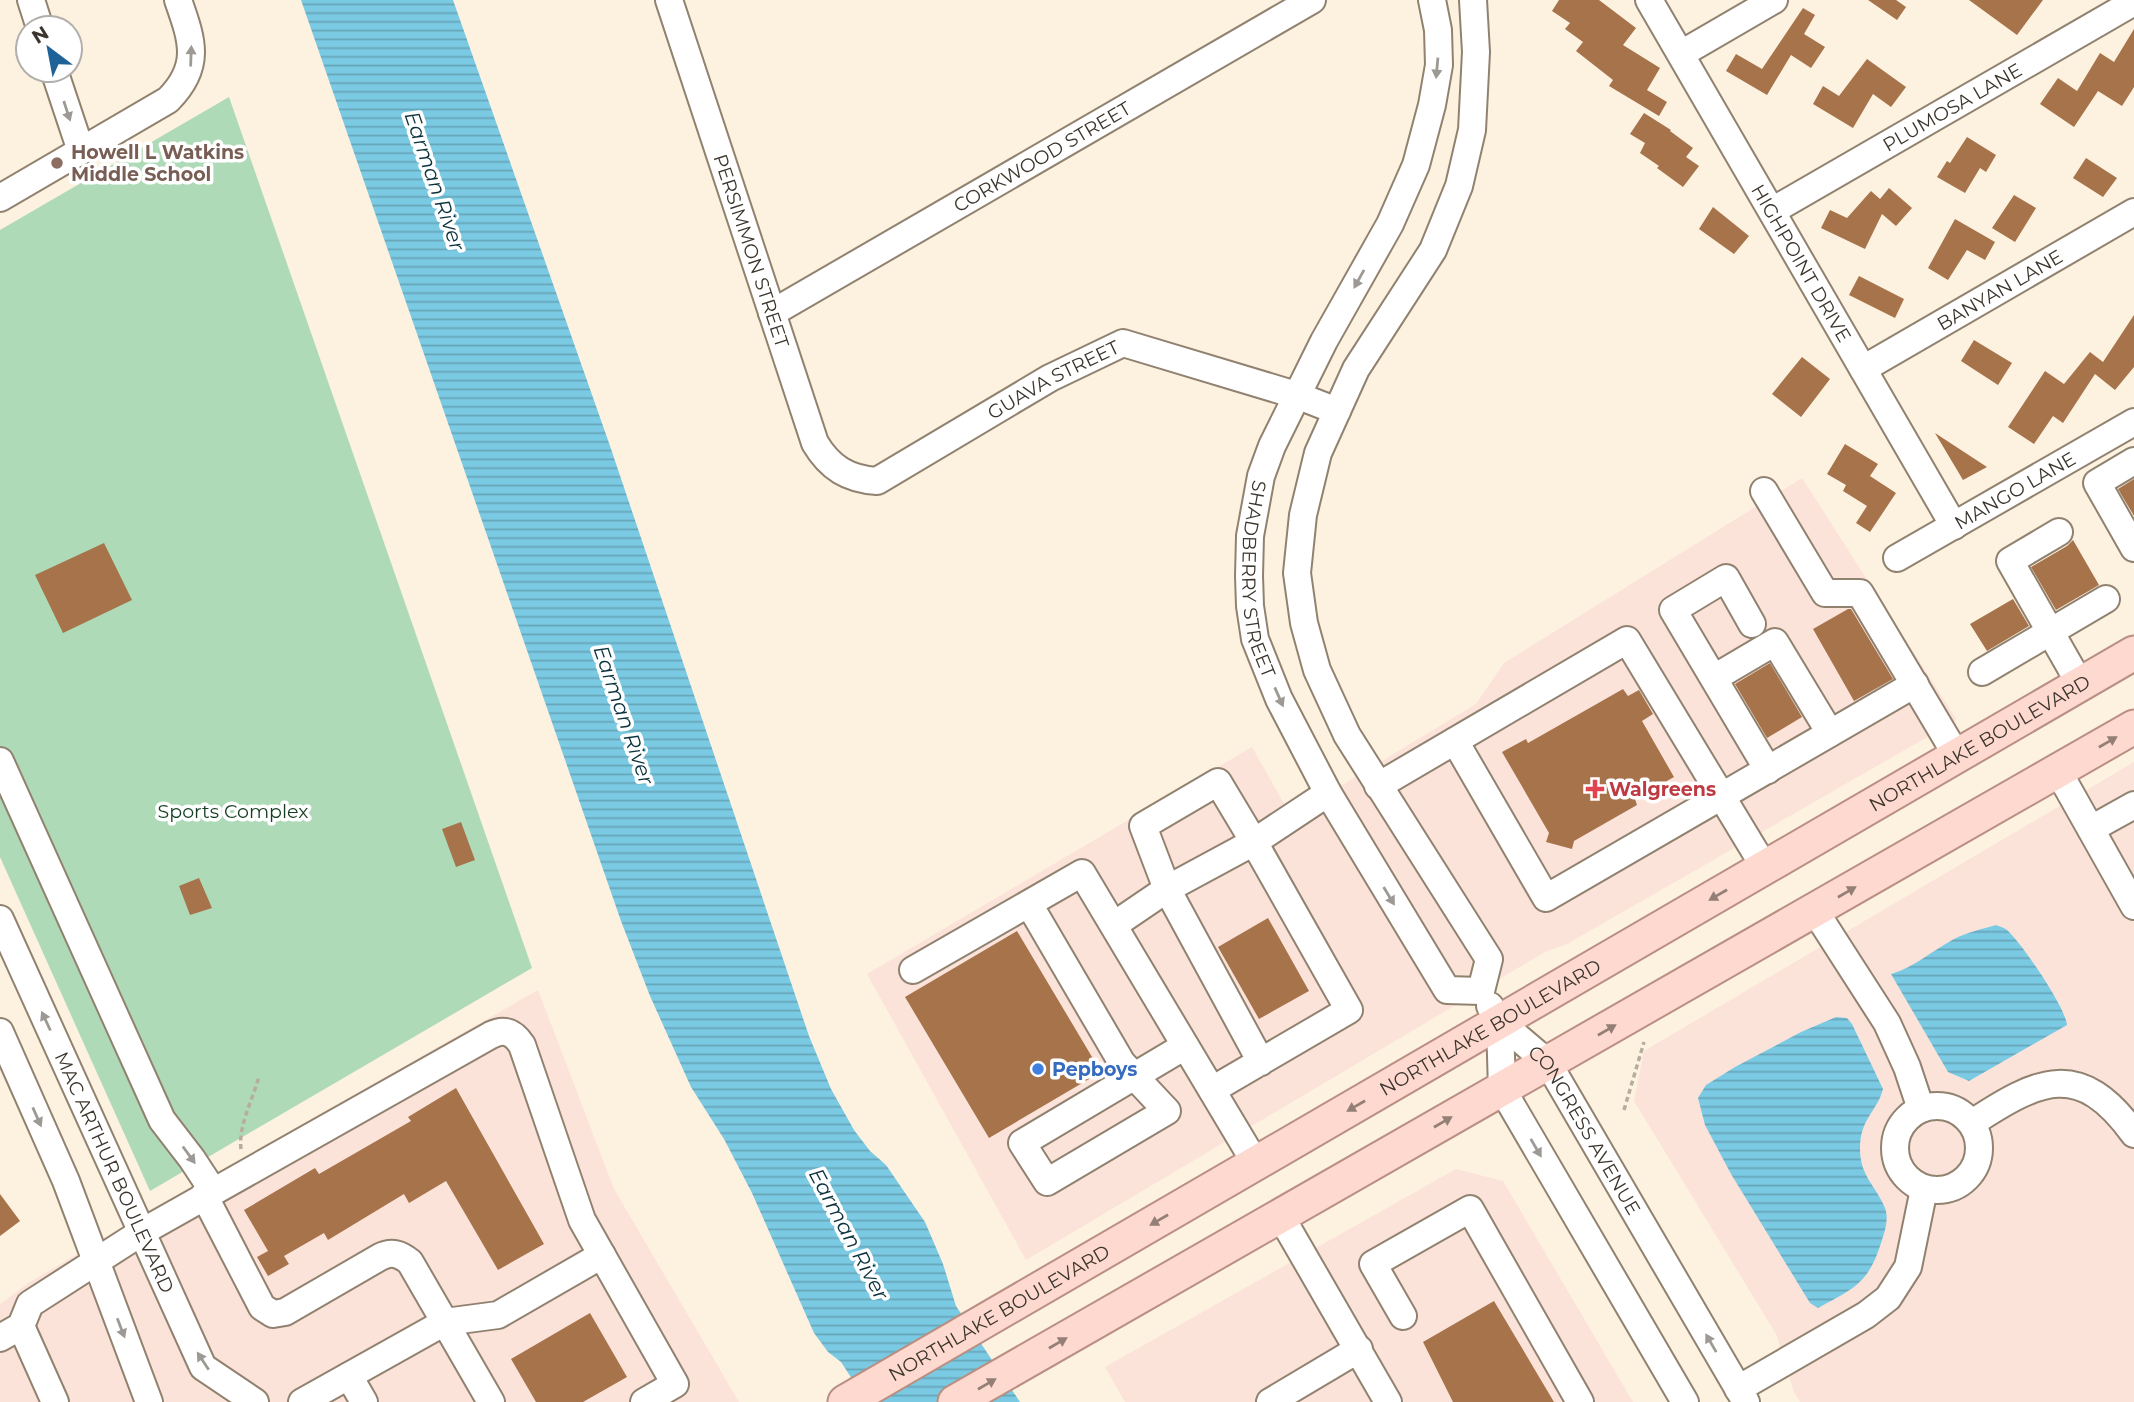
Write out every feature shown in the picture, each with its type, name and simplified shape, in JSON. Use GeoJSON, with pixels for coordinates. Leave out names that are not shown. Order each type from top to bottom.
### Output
{"type":"FeatureCollection","features":[{"type":"Feature","properties":{"kind":"main road","name":"NORTHLAKE BOULEVARD"},"geometry":{"type":"LineString","coordinates":[[850,1399],[2134,653]]}},
{"type":"Feature","properties":{"kind":"main road"},"geometry":{"type":"LineString","coordinates":[[955,1402],[2134,727]]}},
{"type":"Feature","properties":{"kind":"street"},"geometry":{"type":"LineString","coordinates":[[0,198],[162,103],[181,87],[190,70],[192,50],[178,0]]}},
{"type":"Feature","properties":{"kind":"street","name":"PERSIMMON STREET"},"geometry":{"type":"LineString","coordinates":[[669,0],[815,443],[834,467],[862,480]]}},
{"type":"Feature","properties":{"kind":"street","name":"CORKWOOD STREET"},"geometry":{"type":"LineString","coordinates":[[772,313],[1312,0]]}},
{"type":"Feature","properties":{"kind":"street","name":"SHADBERRY STREET"},"geometry":{"type":"LineString","coordinates":[[1432,0],[1438,30],[1439,65],[1432,105],[1416,165],[1390,224],[1296,395],[1261,475],[1250,537],[1250,606],[1255,639],[1279,699],[1328,793],[1447,990],[1481,991],[1489,958],[1347,735],[1317,670],[1304,623],[1297,573],[1303,515],[1318,453],[1356,369],[1433,250],[1459,186],[1472,130],[1476,52],[1473,0]]}},
{"type":"Feature","properties":{"kind":"street","name":"HIGHPOINT DRIVE"},"geometry":{"type":"LineString","coordinates":[[1649,0],[1954,526]]}},
{"type":"Feature","properties":{"kind":"street"},"geometry":{"type":"LineString","coordinates":[[1681,54],[1774,0]]}},
{"type":"Feature","properties":{"kind":"street","name":"PLUMOSA LANE"},"geometry":{"type":"LineString","coordinates":[[1772,211],[2134,2]]}},
{"type":"Feature","properties":{"kind":"street"},"geometry":{"type":"LineString","coordinates":[[59,84],[81,151]]}},
{"type":"Feature","properties":{"kind":"street","name":"BANYAN LANE"},"geometry":{"type":"LineString","coordinates":[[1863,369],[2134,212]]}},
{"type":"Feature","properties":{"kind":"street","name":"GUAVA STREET"},"geometry":{"type":"LineString","coordinates":[[862,480],[877,481],[1049,378],[1124,343],[1296,395],[1337,411]]}},
{"type":"Feature","properties":{"kind":"street","name":"MANGO LANE"},"geometry":{"type":"LineString","coordinates":[[1897,558],[2134,422]]}},
{"type":"Feature","properties":{"kind":"street"},"geometry":{"type":"LineString","coordinates":[[2134,461],[2097,483],[2134,548]]}},
{"type":"Feature","properties":{"kind":"street"},"geometry":{"type":"LineString","coordinates":[[1764,491],[1825,593],[1860,593],[1957,756]]}},
{"type":"Feature","properties":{"kind":"street"},"geometry":{"type":"LineString","coordinates":[[2059,532],[2010,561],[2080,684]]}},
{"type":"Feature","properties":{"kind":"street"},"geometry":{"type":"LineString","coordinates":[[1752,624],[1726,578],[1673,610],[1768,770]]}},
{"type":"Feature","properties":{"kind":"street"},"geometry":{"type":"LineString","coordinates":[[1982,672],[2106,599]]}},
{"type":"Feature","properties":{"kind":"street"},"geometry":{"type":"LineString","coordinates":[[1378,786],[1627,640],[1765,868]]}},
{"type":"Feature","properties":{"kind":"street"},"geometry":{"type":"LineString","coordinates":[[1714,678],[1775,642],[1830,733]]}},
{"type":"Feature","properties":{"kind":"street"},"geometry":{"type":"LineString","coordinates":[[1455,741],[1546,898],[1915,684]]}},
{"type":"Feature","properties":{"kind":"street"},"geometry":{"type":"LineString","coordinates":[[0,761],[162,1120],[192,1159],[265,1310],[272,1314],[285,1312],[380,1257],[394,1253],[410,1262],[491,1402]]}},
{"type":"Feature","properties":{"kind":"street"},"geometry":{"type":"LineString","coordinates":[[2058,771],[2134,906]]}},
{"type":"Feature","properties":{"kind":"street"},"geometry":{"type":"LineString","coordinates":[[1212,1090],[1261,1062],[1349,1010],[1218,782],[1143,826],[1167,889],[1261,1062]]}},
{"type":"Feature","properties":{"kind":"street"},"geometry":{"type":"LineString","coordinates":[[1114,925],[1167,889],[1254,842],[1328,793]]}},
{"type":"Feature","properties":{"kind":"street"},"geometry":{"type":"LineString","coordinates":[[2091,830],[2134,805]]}},
{"type":"Feature","properties":{"kind":"street"},"geometry":{"type":"LineString","coordinates":[[913,970],[1082,873],[1256,1164]]}},
{"type":"Feature","properties":{"kind":"street"},"geometry":{"type":"LineString","coordinates":[[1029,904],[1122,1063],[1134,1076],[1167,1111],[1047,1182],[1022,1143],[1134,1076],[1185,1046]]}},
{"type":"Feature","properties":{"kind":"street"},"geometry":{"type":"LineString","coordinates":[[1815,911],[1887,1023],[1907,1067],[1921,1109]]}},
{"type":"Feature","properties":{"kind":"street","name":"MAC ARTHUR BOULEVARD"},"geometry":{"type":"LineString","coordinates":[[0,919],[203,1367],[256,1402]]}},
{"type":"Feature","properties":{"kind":"street"},"geometry":{"type":"LineString","coordinates":[[1481,991],[1500,1022]]}},
{"type":"Feature","properties":{"kind":"street","name":"CONGRESS AVENUE"},"geometry":{"type":"LineString","coordinates":[[1500,1022],[1548,1063],[1742,1395]]}},
{"type":"Feature","properties":{"kind":"street","name":"CONGRESS AVENUE"},"geometry":{"type":"LineString","coordinates":[[1500,1022],[1502,1089],[1685,1402]]}},
{"type":"Feature","properties":{"kind":"street"},"geometry":{"type":"LineString","coordinates":[[55,1402],[11,1332],[30,1304],[208,1193],[491,1035],[506,1031],[516,1036],[522,1045],[582,1220],[675,1384],[644,1402]]}},
{"type":"Feature","properties":{"kind":"street"},"geometry":{"type":"LineString","coordinates":[[0,1032],[66,1181],[149,1402]]}},
{"type":"Feature","properties":{"kind":"street"},"geometry":{"type":"LineString","coordinates":[[1972,1124],[2028,1090],[2059,1083],[2071,1084],[2095,1094],[2118,1114],[2134,1134]]}},
{"type":"Feature","properties":{"kind":"street"},"geometry":{"type":"LineString","coordinates":[[1940,1106],[1958,1111],[1972,1124],[1979,1141],[1978,1160],[1969,1176],[1954,1187],[1935,1191],[1924,1189],[1902,1173],[1895,1156],[1896,1137],[1905,1120],[1921,1109],[1940,1106]]}},
{"type":"Feature","properties":{"kind":"street"},"geometry":{"type":"LineString","coordinates":[[1742,1395],[1888,1298],[1908,1267],[1924,1189]]}},
{"type":"Feature","properties":{"kind":"street"},"geometry":{"type":"LineString","coordinates":[[1403,1317],[1373,1265],[1470,1209],[1580,1402]]}},
{"type":"Feature","properties":{"kind":"street"},"geometry":{"type":"LineString","coordinates":[[1280,1215],[1388,1402]]}},
{"type":"Feature","properties":{"kind":"street"},"geometry":{"type":"LineString","coordinates":[[302,1402],[444,1322],[498,1315],[602,1255]]}},
{"type":"Feature","properties":{"kind":"street"},"geometry":{"type":"LineString","coordinates":[[1270,1402],[1359,1349]]}},
{"type":"Feature","properties":{"kind":"street"},"geometry":{"type":"LineString","coordinates":[[349,1376],[364,1402]]}},
{"type":"Feature","properties":{"kind":"path"},"geometry":{"type":"LineString","coordinates":[[1624,1110],[1644,1042]]}},
{"type":"Feature","properties":{"kind":"path"},"geometry":{"type":"LineString","coordinates":[[241,1155],[239,1136],[259,1076]]}},
{"type":"Feature","properties":{"kind":"shaded area"},"geometry":{"type":"Polygon","coordinates":[[[1802,478],[1957,720],[1567,944],[1545,952],[1026,1260],[867,974],[1252,747],[1291,816],[1476,704],[1504,663],[1802,478]]]}},
{"type":"Feature","properties":{"kind":"shaded area"},"geometry":{"type":"Polygon","coordinates":[[[2134,762],[2134,1402],[1800,1402],[1794,1392],[1776,1334],[1634,1101],[1644,1051],[2134,762]]]}},
{"type":"Feature","properties":{"kind":"shaded area"},"geometry":{"type":"Polygon","coordinates":[[[538,990],[614,1189],[739,1402],[0,1402],[0,1304],[30,1282],[162,1204],[538,990]]]}},
{"type":"Feature","properties":{"kind":"shaded area"},"geometry":{"type":"Polygon","coordinates":[[[1456,1169],[1503,1181],[1633,1402],[1125,1402],[1105,1367],[1456,1169]]]}},
{"type":"Feature","properties":{"kind":"green space","name":"Sports Complex"},"geometry":{"type":"Polygon","coordinates":[[[229,97],[532,968],[150,1191],[0,857],[0,230],[229,97]]]}},
{"type":"Feature","properties":{"kind":"water","name":"Earman River"},"geometry":{"type":"Polygon","coordinates":[[[301,0],[453,0],[609,443],[809,1036],[831,1089],[854,1130],[870,1151],[886,1165],[925,1222],[943,1264],[956,1306],[1020,1402],[867,1402],[841,1362],[828,1352],[814,1333],[752,1193],[724,1139],[691,1087],[650,996],[621,921],[301,0]]]}},
{"type":"Feature","properties":{"kind":"water"},"geometry":{"type":"Polygon","coordinates":[[[1996,925],[2014,937],[2032,961],[2059,1005],[2067,1025],[1969,1081],[1948,1072],[1891,974],[1916,963],[1954,939],[1996,925]]]}},
{"type":"Feature","properties":{"kind":"water"},"geometry":{"type":"Polygon","coordinates":[[[1836,1017],[1847,1018],[1852,1024],[1883,1089],[1866,1122],[1860,1149],[1863,1167],[1885,1208],[1887,1220],[1877,1254],[1866,1275],[1851,1289],[1818,1308],[1810,1303],[1731,1174],[1705,1125],[1698,1098],[1706,1085],[1735,1067],[1836,1017]]]}},
{"type":"Feature","properties":{"kind":"building"},"geometry":{"type":"Polygon","coordinates":[[[1559,0],[1599,0],[1636,28],[1623,45],[1660,68],[1647,90],[1667,102],[1659,116],[1609,86],[1613,80],[1576,51],[1583,42],[1565,29],[1570,23],[1552,11],[1559,0]]]}},
{"type":"Feature","properties":{"kind":"building"},"geometry":{"type":"Polygon","coordinates":[[[1868,0],[1896,0],[1906,7],[1897,20],[1868,0]]]}},
{"type":"Feature","properties":{"kind":"building"},"geometry":{"type":"Polygon","coordinates":[[[1969,0],[2043,0],[2017,35],[1969,0]]]}},
{"type":"Feature","properties":{"kind":"building"},"geometry":{"type":"Polygon","coordinates":[[[1803,8],[1815,15],[1804,34],[1825,47],[1811,68],[1791,55],[1767,95],[1726,71],[1736,54],[1762,69],[1803,8]]]}},
{"type":"Feature","properties":{"kind":"building"},"geometry":{"type":"Polygon","coordinates":[[[2134,29],[2134,87],[2122,106],[2098,91],[2074,127],[2040,104],[2058,78],[2077,91],[2100,53],[2114,62],[2134,29]]]}},
{"type":"Feature","properties":{"kind":"building"},"geometry":{"type":"Polygon","coordinates":[[[1867,59],[1906,87],[1891,107],[1873,94],[1853,128],[1813,104],[1823,86],[1839,96],[1867,59]]]}},
{"type":"Feature","properties":{"kind":"building"},"geometry":{"type":"Polygon","coordinates":[[[1644,113],[1693,148],[1686,157],[1699,166],[1683,187],[1640,153],[1645,143],[1630,134],[1644,113]]]}},
{"type":"Feature","properties":{"kind":"building"},"geometry":{"type":"Polygon","coordinates":[[[1967,137],[1996,155],[1986,172],[1980,168],[1965,193],[1937,177],[1967,137]]]}},
{"type":"Feature","properties":{"kind":"building"},"geometry":{"type":"Polygon","coordinates":[[[2086,158],[2117,178],[2103,197],[2073,178],[2086,158]]]}},
{"type":"Feature","properties":{"kind":"building"},"geometry":{"type":"Polygon","coordinates":[[[1889,188],[1912,208],[1896,226],[1882,214],[1865,249],[1821,228],[1830,210],[1847,218],[1871,191],[1880,199],[1889,188]]]}},
{"type":"Feature","properties":{"kind":"building"},"geometry":{"type":"Polygon","coordinates":[[[2014,195],[2036,208],[2015,242],[1992,228],[2014,195]]]}},
{"type":"Feature","properties":{"kind":"building"},"geometry":{"type":"Polygon","coordinates":[[[1713,207],[1749,236],[1734,254],[1699,229],[1713,207]]]}},
{"type":"Feature","properties":{"kind":"building"},"geometry":{"type":"Polygon","coordinates":[[[1955,219],[1995,242],[1985,260],[1967,250],[1948,280],[1928,268],[1955,219]]]}},
{"type":"Feature","properties":{"kind":"building"},"geometry":{"type":"Polygon","coordinates":[[[1859,276],[1904,299],[1895,318],[1849,295],[1859,276]]]}},
{"type":"Feature","properties":{"kind":"building"},"geometry":{"type":"Polygon","coordinates":[[[2134,315],[2134,367],[2115,390],[2095,374],[2063,423],[2053,416],[2034,444],[2008,427],[2045,371],[2064,384],[2090,352],[2103,362],[2134,315]]]}},
{"type":"Feature","properties":{"kind":"building"},"geometry":{"type":"Polygon","coordinates":[[[1974,340],[2012,363],[1998,385],[1961,361],[1974,340]]]}},
{"type":"Feature","properties":{"kind":"building"},"geometry":{"type":"Polygon","coordinates":[[[1802,357],[1830,379],[1801,417],[1772,394],[1802,357]]]}},
{"type":"Feature","properties":{"kind":"building"},"geometry":{"type":"Polygon","coordinates":[[[1935,433],[1987,467],[1963,480],[1935,433]]]}},
{"type":"Feature","properties":{"kind":"building"},"geometry":{"type":"Polygon","coordinates":[[[1845,444],[1878,464],[1870,476],[1896,493],[1870,532],[1856,523],[1867,506],[1843,491],[1846,485],[1827,474],[1845,444]]]}},
{"type":"Feature","properties":{"kind":"building"},"geometry":{"type":"Polygon","coordinates":[[[2134,479],[2134,516],[2118,489],[2134,479]]]}},
{"type":"Feature","properties":{"kind":"building"},"geometry":{"type":"Polygon","coordinates":[[[2073,540],[2099,585],[2056,610],[2031,567],[2073,540]]]}},
{"type":"Feature","properties":{"kind":"building"},"geometry":{"type":"Polygon","coordinates":[[[104,543],[132,600],[63,633],[35,575],[104,543]]]}},
{"type":"Feature","properties":{"kind":"building"},"geometry":{"type":"Polygon","coordinates":[[[2013,599],[2029,626],[1987,651],[1970,624],[2013,599]]]}},
{"type":"Feature","properties":{"kind":"building"},"geometry":{"type":"Polygon","coordinates":[[[1851,609],[1893,679],[1854,701],[1813,629],[1851,609]]]}},
{"type":"Feature","properties":{"kind":"building"},"geometry":{"type":"Polygon","coordinates":[[[1770,663],[1802,717],[1767,738],[1735,684],[1770,663]]]}},
{"type":"Feature","properties":{"kind":"building"},"geometry":{"type":"Polygon","coordinates":[[[1623,689],[1628,696],[1639,690],[1653,714],[1642,721],[1674,777],[1635,799],[1637,805],[1574,841],[1572,849],[1546,842],[1549,833],[1502,752],[1526,739],[1528,743],[1623,689]]]}},
{"type":"Feature","properties":{"kind":"building"},"geometry":{"type":"Polygon","coordinates":[[[461,822],[475,860],[456,867],[442,829],[461,822]]]}},
{"type":"Feature","properties":{"kind":"building"},"geometry":{"type":"Polygon","coordinates":[[[199,878],[212,908],[190,915],[179,886],[199,878]]]}},
{"type":"Feature","properties":{"kind":"building"},"geometry":{"type":"Polygon","coordinates":[[[1268,918],[1309,991],[1259,1019],[1218,947],[1268,918]]]}},
{"type":"Feature","properties":{"kind":"building"},"geometry":{"type":"Polygon","coordinates":[[[1017,931],[1101,1072],[989,1138],[905,997],[1017,931]]]}},
{"type":"Feature","properties":{"kind":"building"},"geometry":{"type":"Polygon","coordinates":[[[456,1088],[544,1244],[498,1270],[446,1181],[409,1203],[404,1194],[328,1240],[324,1233],[284,1256],[289,1264],[268,1276],[257,1257],[268,1251],[244,1210],[315,1168],[319,1174],[411,1121],[408,1117],[456,1088]]]}},
{"type":"Feature","properties":{"kind":"building"},"geometry":{"type":"Polygon","coordinates":[[[0,1194],[20,1221],[0,1236],[0,1194]]]}},
{"type":"Feature","properties":{"kind":"building"},"geometry":{"type":"Polygon","coordinates":[[[1494,1301],[1554,1402],[1453,1402],[1423,1342],[1494,1301]]]}},
{"type":"Feature","properties":{"kind":"building"},"geometry":{"type":"Polygon","coordinates":[[[590,1313],[627,1377],[583,1402],[536,1402],[511,1359],[590,1313]]]}},
{"type":"Feature","properties":{"kind":"place","name":"Howell L Watkins Middle School"},"geometry":{"type":"Point","coordinates":[57,163]}},
{"type":"Feature","properties":{"kind":"place","name":"Walgreens"},"geometry":{"type":"Point","coordinates":[1595,789]}},
{"type":"Feature","properties":{"kind":"place","name":"Pepboys"},"geometry":{"type":"Point","coordinates":[1038,1069]}}]}
